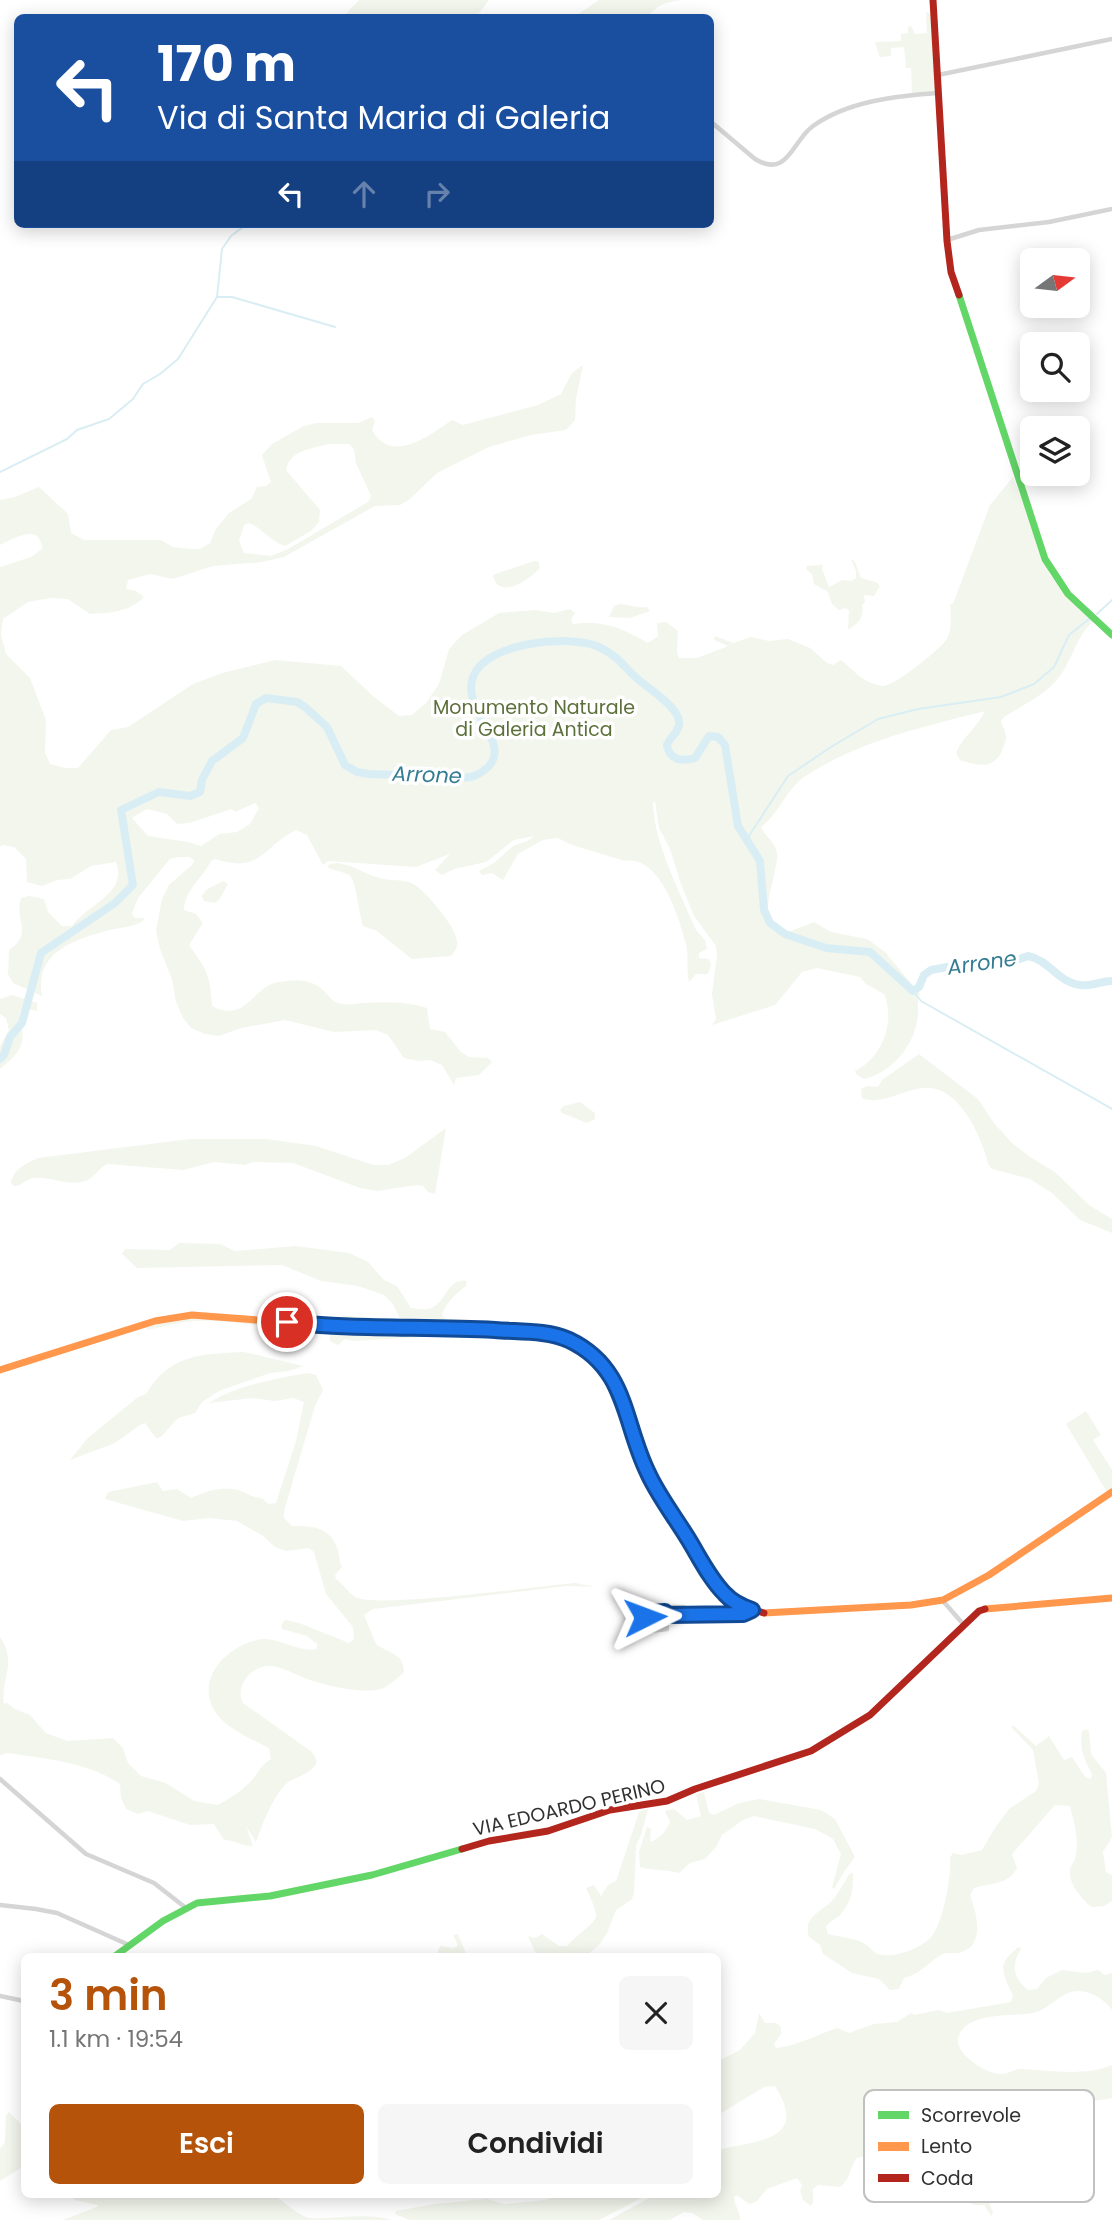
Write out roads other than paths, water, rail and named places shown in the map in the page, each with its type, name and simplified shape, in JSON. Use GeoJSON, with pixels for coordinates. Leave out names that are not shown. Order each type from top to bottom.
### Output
{"type":"FeatureCollection","features":[{"type":"Feature","properties":{"kind":"street"},"geometry":{"type":"LineString","coordinates":[[933,0],[951,272],[1044,555],[1064,589],[1112,635]]}},
{"type":"Feature","properties":{"kind":"street"},"geometry":{"type":"LineString","coordinates":[[937,75],[1112,39]]}},
{"type":"Feature","properties":{"kind":"street"},"geometry":{"type":"LineString","coordinates":[[714,124],[755,159],[772,165],[789,156],[811,127],[831,116],[880,100],[938,93]]}},
{"type":"Feature","properties":{"kind":"street"},"geometry":{"type":"LineString","coordinates":[[947,241],[979,230],[1049,222],[1112,209]]}},
{"type":"Feature","properties":{"kind":"street"},"geometry":{"type":"LineString","coordinates":[[0,1370],[155,1321],[192,1315],[310,1324],[433,1326],[556,1335],[592,1355],[610,1376],[626,1407],[648,1473],[725,1594],[736,1603],[765,1613],[911,1605],[943,1600],[989,1575],[1112,1492]]}},
{"type":"Feature","properties":{"kind":"street","name":"VIA EDOARDO PERINO"},"geometry":{"type":"LineString","coordinates":[[119,1953],[163,1921],[205,1901],[270,1896],[361,1878],[489,1841],[548,1830],[614,1809],[667,1801],[695,1789],[811,1751],[870,1715],[979,1611],[1112,1598]]}},
{"type":"Feature","properties":{"kind":"street"},"geometry":{"type":"LineString","coordinates":[[943,1600],[964,1625]]}},
{"type":"Feature","properties":{"kind":"street"},"geometry":{"type":"LineString","coordinates":[[667,1614],[667,1629],[650,1631],[646,1628],[647,1614],[667,1614],[692,1615],[743,1614],[752,1610]]}},
{"type":"Feature","properties":{"kind":"street"},"geometry":{"type":"LineString","coordinates":[[0,1779],[86,1854],[154,1883],[186,1908]]}},
{"type":"Feature","properties":{"kind":"street"},"geometry":{"type":"LineString","coordinates":[[0,1905],[57,1913],[130,1945]]}},
{"type":"Feature","properties":{"kind":"street"},"geometry":{"type":"LineString","coordinates":[[0,1996],[21,2000]]}},
{"type":"Feature","properties":{"kind":"waterway"},"geometry":{"type":"LineString","coordinates":[[0,472],[67,439],[77,430],[109,419],[133,399],[143,384],[178,359],[217,297],[222,249],[231,236],[242,228]]}},
{"type":"Feature","properties":{"kind":"waterway"},"geometry":{"type":"LineString","coordinates":[[217,297],[232,297],[335,327]]}},
{"type":"Feature","properties":{"kind":"waterway"},"geometry":{"type":"LineString","coordinates":[[1097,614],[1112,600]]}},
{"type":"Feature","properties":{"kind":"waterway"},"geometry":{"type":"LineString","coordinates":[[747,839],[788,776],[831,747],[878,719],[918,709],[1001,697],[1034,684],[1054,667],[1069,635],[1089,619]]}},
{"type":"Feature","properties":{"kind":"waterway","name":"Arrone"},"geometry":{"type":"LineString","coordinates":[[0,1059],[10,1037],[22,1023],[41,953],[115,903],[133,885],[121,810],[159,792],[190,796],[200,792],[202,780],[212,761],[243,738],[256,704],[266,698],[297,702],[305,707],[327,727],[345,765],[357,772],[466,778],[487,768],[494,756],[494,746],[474,702],[471,690],[473,677],[481,665],[494,656],[510,649],[550,642],[586,643],[605,650],[666,702],[677,715],[679,722],[667,745],[673,757],[681,760],[695,758],[709,736],[718,737],[725,745],[738,826],[760,861],[764,910],[770,923],[785,934],[826,948],[870,952],[913,991],[931,970],[980,961],[1006,964],[1028,956],[1073,983],[1089,985],[1112,981]]}},
{"type":"Feature","properties":{"kind":"waterway"},"geometry":{"type":"LineString","coordinates":[[913,991],[921,1001],[1112,1109]]}},
{"type":"Feature","properties":{"kind":"park label","name":"Monumento Naturale di Galeria Antica"},"geometry":{"type":"Point","coordinates":[534,718]}}]}
